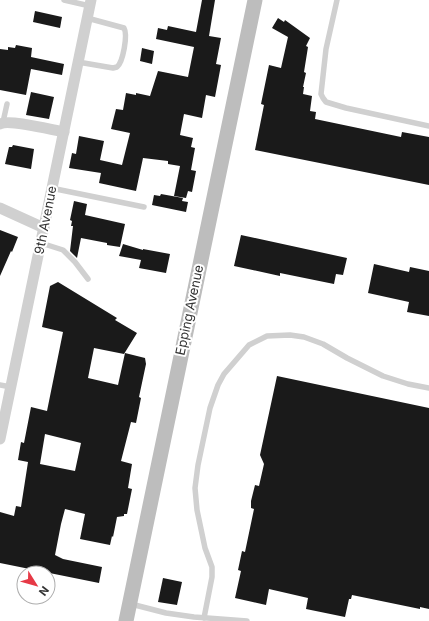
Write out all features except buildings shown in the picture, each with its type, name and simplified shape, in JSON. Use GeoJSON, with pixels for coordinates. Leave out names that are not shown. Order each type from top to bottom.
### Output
{"type":"FeatureCollection","features":[{"type":"Feature","properties":{"kind":"street","name":"Epping Avenue"},"geometry":{"type":"LineString","coordinates":[[126,621],[254,0]]}},
{"type":"Feature","properties":{"kind":"street","name":"9th Avenue"},"geometry":{"type":"LineString","coordinates":[[0,439],[5,386],[41,244],[51,188],[90,3]]}},
{"type":"Feature","properties":{"kind":"street"},"geometry":{"type":"LineString","coordinates":[[2,123],[64,132]]}},
{"type":"Feature","properties":{"kind":"street"},"geometry":{"type":"LineString","coordinates":[[0,208],[44,228]]}},
{"type":"Feature","properties":{"kind":"lane"},"geometry":{"type":"LineString","coordinates":[[64,0],[90,3]]}},
{"type":"Feature","properties":{"kind":"lane"},"geometry":{"type":"LineString","coordinates":[[337,0],[326,49],[321,94],[322,98],[326,102],[346,108],[429,126]]}},
{"type":"Feature","properties":{"kind":"lane"},"geometry":{"type":"LineString","coordinates":[[78,62],[113,68],[117,67],[121,61],[126,38],[126,31],[124,28],[87,18]]}},
{"type":"Feature","properties":{"kind":"lane"},"geometry":{"type":"LineString","coordinates":[[2,123],[8,104]]}},
{"type":"Feature","properties":{"kind":"lane"},"geometry":{"type":"LineString","coordinates":[[51,188],[144,207]]}},
{"type":"Feature","properties":{"kind":"lane"},"geometry":{"type":"LineString","coordinates":[[41,244],[63,250],[75,262],[88,279]]}},
{"type":"Feature","properties":{"kind":"lane"},"geometry":{"type":"LineString","coordinates":[[204,618],[212,577],[212,567],[205,548],[197,510],[195,488],[198,465],[210,408],[218,385],[224,374],[248,346],[267,336],[290,335],[304,337],[323,344],[347,358],[384,376],[408,384],[429,388]]}},
{"type":"Feature","properties":{"kind":"lane"},"geometry":{"type":"LineString","coordinates":[[129,604],[204,618],[247,621]]}}]}
